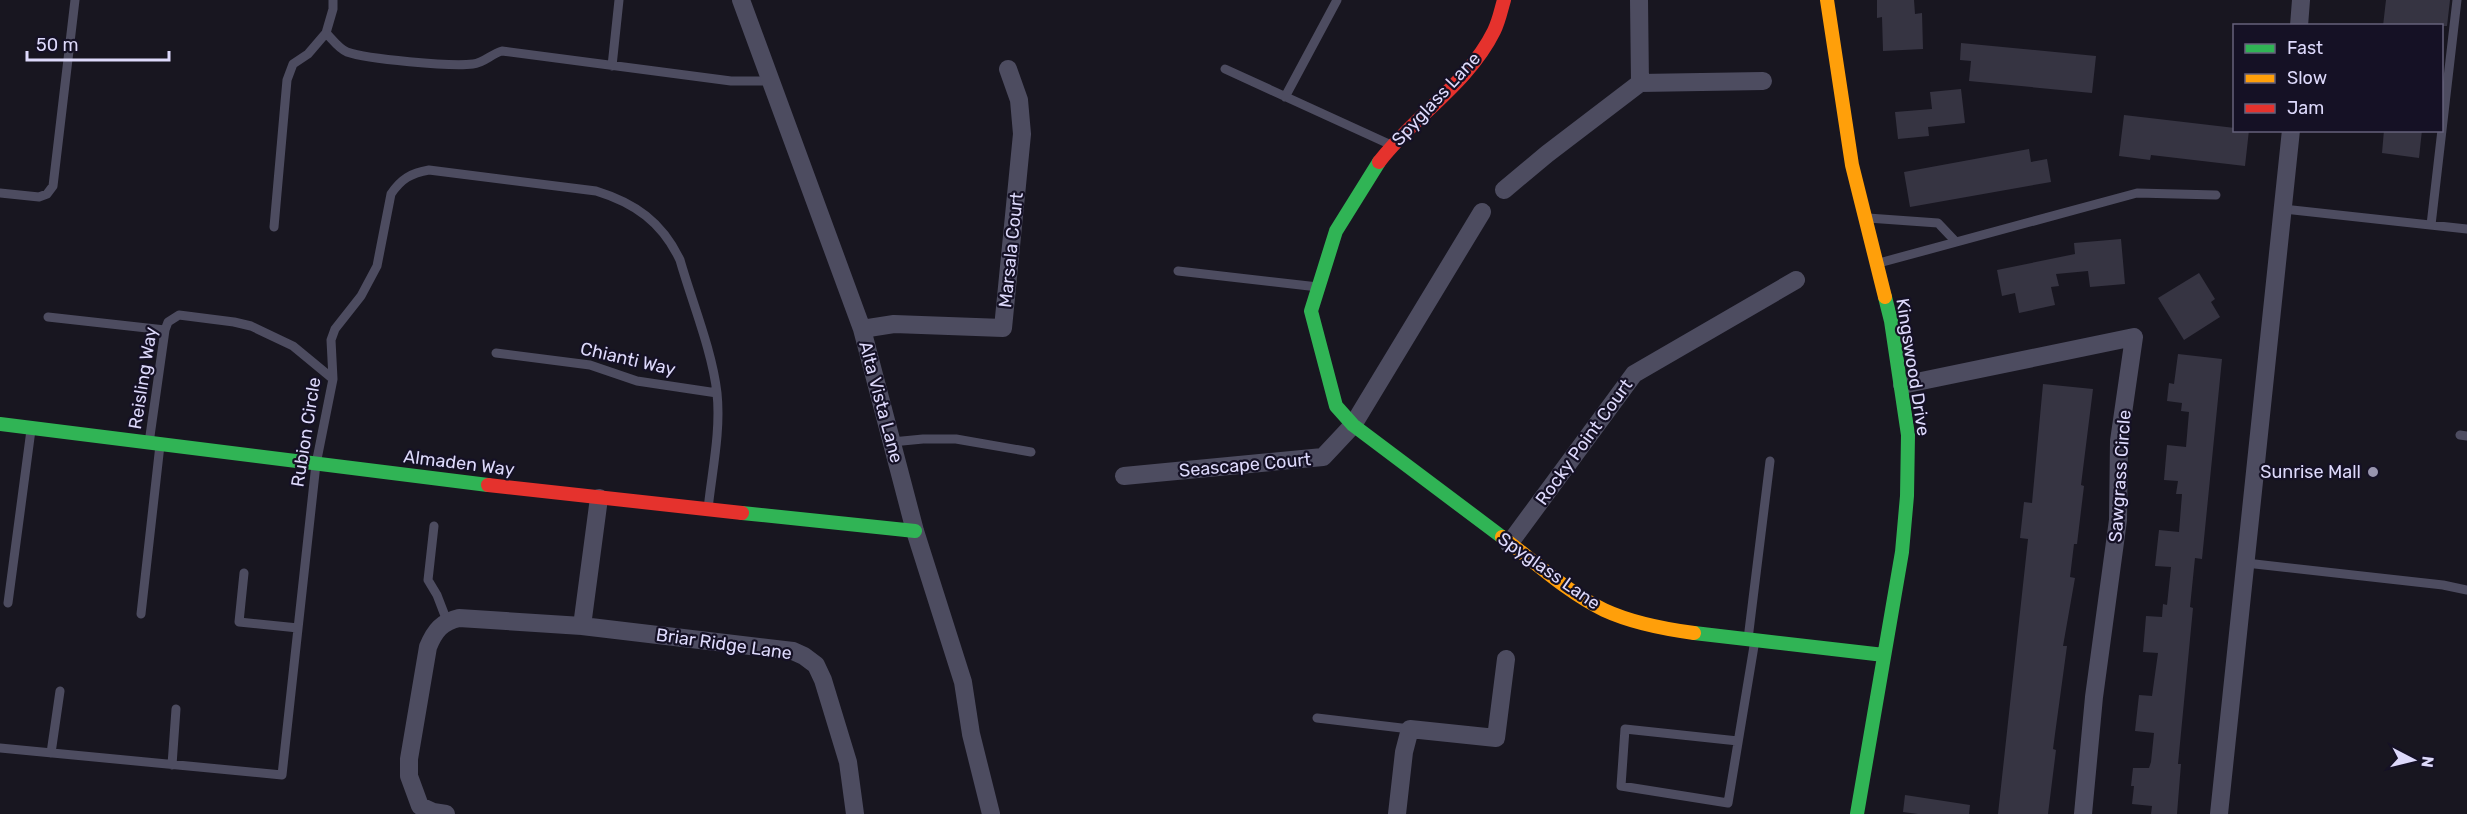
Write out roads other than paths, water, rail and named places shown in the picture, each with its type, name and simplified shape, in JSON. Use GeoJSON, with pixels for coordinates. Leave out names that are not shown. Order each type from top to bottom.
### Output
{"type":"FeatureCollection","features":[{"type":"Feature","properties":{"kind":"street","name":"Alta Vista Lane"},"geometry":{"type":"LineString","coordinates":[[741,0],[862,329],[915,531],[963,682],[971,734],[991,814]]}},
{"type":"Feature","properties":{"kind":"street","name":"Spyglass Lane"},"geometry":{"type":"LineString","coordinates":[[1504,0],[1495,29],[1481,53],[1436,104],[1392,145],[1372,172],[1336,231],[1311,311],[1336,406],[1353,425],[1509,544],[1582,598],[1606,611],[1662,629],[1884,655]]}},
{"type":"Feature","properties":{"kind":"street"},"geometry":{"type":"LineString","coordinates":[[1639,0],[1640,83]]}},
{"type":"Feature","properties":{"kind":"street","name":"Kingswood Drive"},"geometry":{"type":"LineString","coordinates":[[1827,0],[1852,165],[1891,321],[1908,435],[1907,496],[1902,552],[1857,814]]}},
{"type":"Feature","properties":{"kind":"street"},"geometry":{"type":"LineString","coordinates":[[2299,24],[2301,0]]}},
{"type":"Feature","properties":{"kind":"street","name":"Marsala Court"},"geometry":{"type":"LineString","coordinates":[[862,329],[894,324],[1003,328],[1022,134],[1019,100],[1008,69]]}},
{"type":"Feature","properties":{"kind":"street"},"geometry":{"type":"LineString","coordinates":[[1504,190],[1640,83],[1763,81]]}},
{"type":"Feature","properties":{"kind":"street"},"geometry":{"type":"LineString","coordinates":[[2219,814],[2291,132]]}},
{"type":"Feature","properties":{"kind":"street"},"geometry":{"type":"LineString","coordinates":[[1353,425],[1482,212]]}},
{"type":"Feature","properties":{"kind":"street","name":"Rocky Point Court"},"geometry":{"type":"LineString","coordinates":[[1509,544],[1634,374],[1796,280]]}},
{"type":"Feature","properties":{"kind":"street","name":"Sawgrass Circle"},"geometry":{"type":"LineString","coordinates":[[1902,385],[2134,337],[2119,441],[2118,520],[2094,697],[2084,814]]}},
{"type":"Feature","properties":{"kind":"street","name":"Almaden Way"},"geometry":{"type":"LineString","coordinates":[[0,424],[707,511],[915,531]]}},
{"type":"Feature","properties":{"kind":"street","name":"Seascape Court"},"geometry":{"type":"LineString","coordinates":[[1124,476],[1323,457],[1353,425]]}},
{"type":"Feature","properties":{"kind":"street"},"geometry":{"type":"LineString","coordinates":[[582,626],[599,498]]}},
{"type":"Feature","properties":{"kind":"street","name":"Briar Ridge Lane"},"geometry":{"type":"LineString","coordinates":[[447,621],[459,618],[582,626],[793,651],[804,656],[816,665],[823,680],[848,762],[855,814]]}},
{"type":"Feature","properties":{"kind":"street"},"geometry":{"type":"LineString","coordinates":[[446,814],[433,812],[420,806],[409,776],[409,759],[428,647],[435,631],[447,621]]}},
{"type":"Feature","properties":{"kind":"street"},"geometry":{"type":"LineString","coordinates":[[1397,814],[1404,752],[1410,729],[1496,738],[1506,659]]}},
{"type":"Feature","properties":{"kind":"lane"},"geometry":{"type":"LineString","coordinates":[[0,193],[39,197],[47,194],[54,186],[75,0]]}},
{"type":"Feature","properties":{"kind":"lane"},"geometry":{"type":"LineString","coordinates":[[274,227],[287,80],[292,64],[308,54],[326,33],[333,9],[333,0]]}},
{"type":"Feature","properties":{"kind":"lane"},"geometry":{"type":"LineString","coordinates":[[612,66],[619,0]]}},
{"type":"Feature","properties":{"kind":"lane"},"geometry":{"type":"LineString","coordinates":[[1285,96],[1337,0]]}},
{"type":"Feature","properties":{"kind":"lane"},"geometry":{"type":"LineString","coordinates":[[2443,121],[2457,0]]}},
{"type":"Feature","properties":{"kind":"lane"},"geometry":{"type":"LineString","coordinates":[[326,33],[344,51],[368,57],[464,65],[483,61],[502,51],[731,81],[770,81]]}},
{"type":"Feature","properties":{"kind":"lane"},"geometry":{"type":"LineString","coordinates":[[1225,69],[1392,145]]}},
{"type":"Feature","properties":{"kind":"lane"},"geometry":{"type":"LineString","coordinates":[[2431,225],[2442,132]]}},
{"type":"Feature","properties":{"kind":"lane","name":"Rubion Circle"},"geometry":{"type":"LineString","coordinates":[[0,748],[282,775],[316,464],[333,379],[331,340],[335,329],[362,296],[377,266],[386,207],[391,194],[406,177],[429,170],[597,191],[621,199],[643,212],[665,234],[680,260],[712,367],[717,393],[718,420],[707,511]]}},
{"type":"Feature","properties":{"kind":"lane"},"geometry":{"type":"LineString","coordinates":[[1876,264],[2137,193],[2216,195]]}},
{"type":"Feature","properties":{"kind":"lane"},"geometry":{"type":"LineString","coordinates":[[2284,209],[2467,229]]}},
{"type":"Feature","properties":{"kind":"lane"},"geometry":{"type":"LineString","coordinates":[[1865,218],[1938,222],[1956,242]]}},
{"type":"Feature","properties":{"kind":"lane"},"geometry":{"type":"LineString","coordinates":[[1178,271],[1318,287]]}},
{"type":"Feature","properties":{"kind":"lane","name":"Reisling Way"},"geometry":{"type":"LineString","coordinates":[[141,614],[154,444],[165,330],[168,322],[179,315],[251,326],[293,346],[333,379]]}},
{"type":"Feature","properties":{"kind":"lane"},"geometry":{"type":"LineString","coordinates":[[48,316],[165,330]]}},
{"type":"Feature","properties":{"kind":"lane","name":"Chianti Way"},"geometry":{"type":"LineString","coordinates":[[496,353],[590,365],[637,381],[717,393]]}},
{"type":"Feature","properties":{"kind":"lane"},"geometry":{"type":"LineString","coordinates":[[8,603],[32,428]]}},
{"type":"Feature","properties":{"kind":"lane"},"geometry":{"type":"LineString","coordinates":[[892,442],[922,439],[956,440],[1031,452]]}},
{"type":"Feature","properties":{"kind":"lane"},"geometry":{"type":"LineString","coordinates":[[1738,741],[1625,729],[1621,786],[1728,803],[1738,741],[1751,639],[1770,461]]}},
{"type":"Feature","properties":{"kind":"lane"},"geometry":{"type":"LineString","coordinates":[[434,526],[428,580],[437,595],[447,621]]}},
{"type":"Feature","properties":{"kind":"lane"},"geometry":{"type":"LineString","coordinates":[[2246,563],[2443,585],[2467,590]]}},
{"type":"Feature","properties":{"kind":"lane"},"geometry":{"type":"LineString","coordinates":[[244,573],[239,622],[298,628]]}},
{"type":"Feature","properties":{"kind":"lane"},"geometry":{"type":"LineString","coordinates":[[51,753],[60,691]]}},
{"type":"Feature","properties":{"kind":"lane"},"geometry":{"type":"LineString","coordinates":[[172,765],[176,709]]}},
{"type":"Feature","properties":{"kind":"lane"},"geometry":{"type":"LineString","coordinates":[[1317,718],[1410,729]]}},
{"type":"Feature","properties":{"kind":"place","name":"Sunrise Mall"},"geometry":{"type":"Point","coordinates":[2373,472]}}]}
